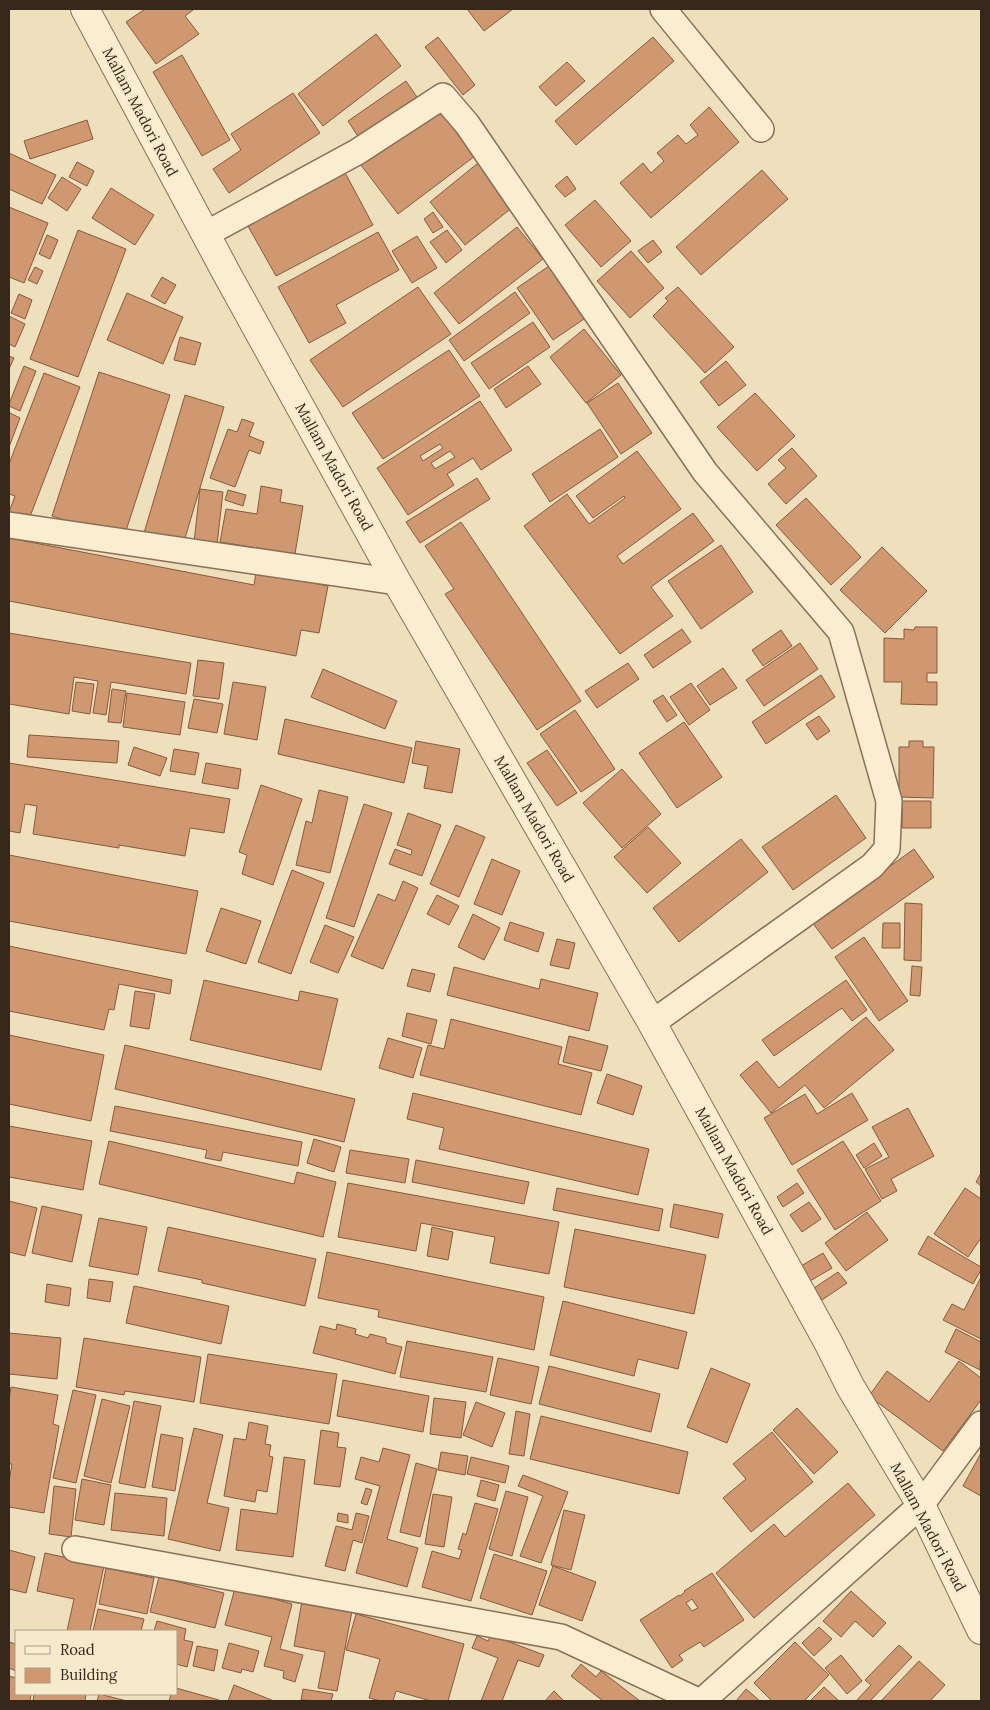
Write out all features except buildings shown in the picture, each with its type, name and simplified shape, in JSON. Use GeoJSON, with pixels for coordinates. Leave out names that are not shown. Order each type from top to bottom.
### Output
{"type":"FeatureCollection","features":[{"type":"Feature","properties":{"kind":"street","name":"Mallam Madori Road"},"geometry":{"type":"LineString","coordinates":[[85,9],[396,582],[652,1023],[828,1342],[850,1386],[921,1505],[981,1630]]}},
{"type":"Feature","properties":{"kind":"street"},"geometry":{"type":"LineString","coordinates":[[663,9],[761,129]]}},
{"type":"Feature","properties":{"kind":"street"},"geometry":{"type":"LineString","coordinates":[[206,234],[357,152],[443,96],[472,132],[705,472],[840,632],[889,801],[888,849],[872,866],[652,1023]]}},
{"type":"Feature","properties":{"kind":"street"},"geometry":{"type":"LineString","coordinates":[[9,524],[396,582]]}},
{"type":"Feature","properties":{"kind":"street"},"geometry":{"type":"LineString","coordinates":[[702,1701],[921,1505],[981,1424]]}},
{"type":"Feature","properties":{"kind":"street"},"geometry":{"type":"LineString","coordinates":[[75,1549],[561,1637],[698,1701]]}}]}
